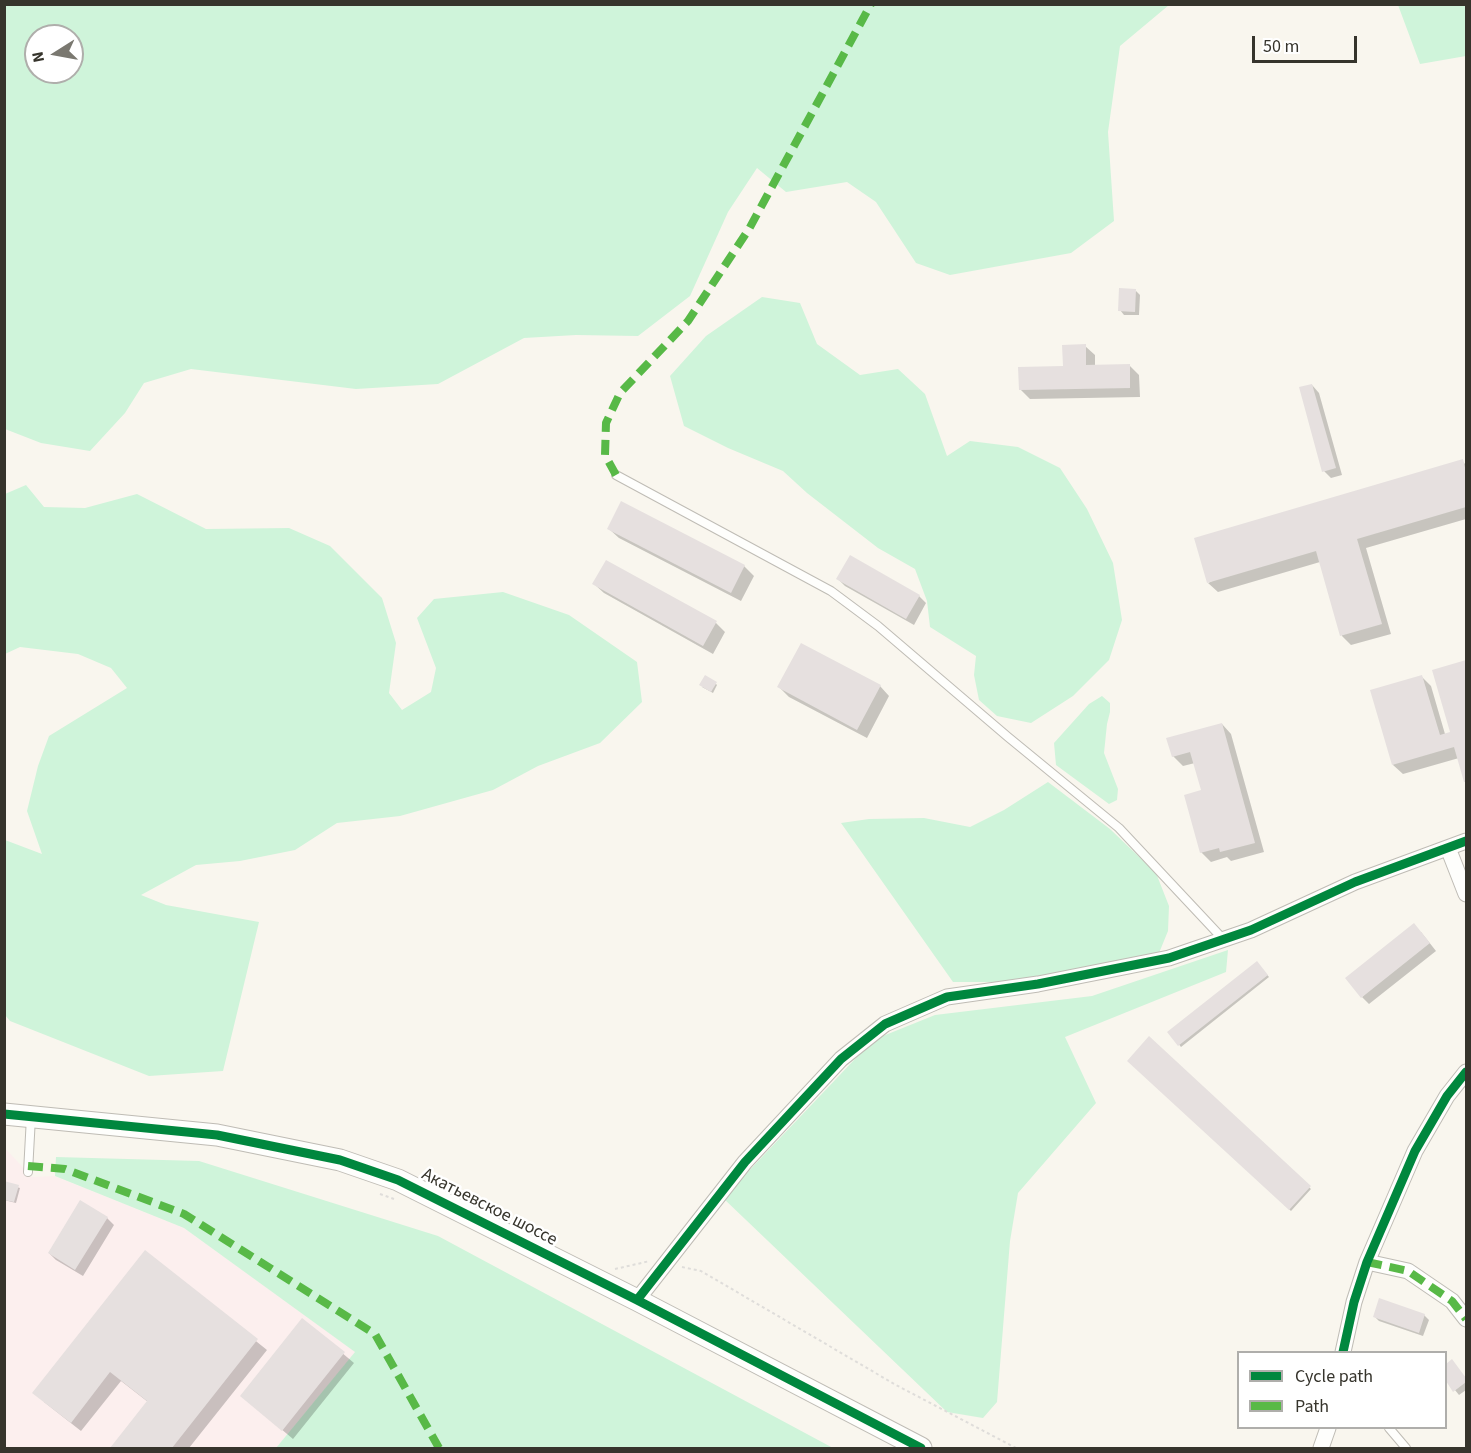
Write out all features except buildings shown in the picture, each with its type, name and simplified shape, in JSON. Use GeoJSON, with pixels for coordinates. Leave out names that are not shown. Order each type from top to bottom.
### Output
{"type":"FeatureCollection","features":[{"type":"Feature","properties":{"kind":"street"},"geometry":{"type":"LineString","coordinates":[[637,1300],[745,1162],[842,1059],[885,1024],[947,997],[1038,984],[1169,958],[1251,930],[1355,882],[1467,841]]}},
{"type":"Feature","properties":{"kind":"street"},"geometry":{"type":"LineString","coordinates":[[1448,848],[1467,894]]}},
{"type":"Feature","properties":{"kind":"street"},"geometry":{"type":"LineString","coordinates":[[1344,1351],[1354,1302],[1367,1262],[1415,1151],[1447,1095],[1467,1072]]}},
{"type":"Feature","properties":{"kind":"street","name":"Акатьевское шоссе"},"geometry":{"type":"LineString","coordinates":[[4,1114],[217,1136],[340,1160],[398,1180],[637,1300],[921,1449]]}},
{"type":"Feature","properties":{"kind":"street"},"geometry":{"type":"LineString","coordinates":[[1367,1262],[1408,1271],[1452,1301],[1467,1319]]}},
{"type":"Feature","properties":{"kind":"street"},"geometry":{"type":"LineString","coordinates":[[1321,1449],[1328,1429]]}},
{"type":"Feature","properties":{"kind":"lane"},"geometry":{"type":"LineString","coordinates":[[616,475],[831,591],[878,626],[1008,738],[1119,828],[1223,939]]}},
{"type":"Feature","properties":{"kind":"lane"},"geometry":{"type":"LineString","coordinates":[[28,1172],[31,1116]]}},
{"type":"Feature","properties":{"kind":"lane"},"geometry":{"type":"LineString","coordinates":[[1390,1429],[1406,1449]]}},
{"type":"Feature","properties":{"kind":"shaded area"},"geometry":{"type":"Polygon","coordinates":[[[4,1147],[32,1177],[55,1176],[184,1228],[356,1352],[276,1448],[5,1448],[4,1147]]]}},
{"type":"Feature","properties":{"kind":"green space"},"geometry":{"type":"Polygon","coordinates":[[[5,4],[1169,5],[1120,46],[1108,132],[1114,221],[1071,253],[950,275],[916,263],[876,202],[847,182],[786,192],[757,168],[728,212],[690,296],[638,336],[576,335],[524,338],[438,384],[356,389],[191,369],[144,383],[125,413],[90,451],[41,443],[5,429],[5,4]]]}},
{"type":"Feature","properties":{"kind":"green space"},"geometry":{"type":"Polygon","coordinates":[[[1398,5],[1466,5],[1466,56],[1420,64],[1398,5]]]}},
{"type":"Feature","properties":{"kind":"green space"},"geometry":{"type":"Polygon","coordinates":[[[762,297],[800,303],[817,344],[860,375],[898,369],[925,394],[947,456],[970,441],[1018,447],[1060,468],[1087,509],[1113,563],[1122,620],[1109,660],[1073,696],[1031,723],[997,716],[979,700],[974,675],[976,656],[930,627],[927,601],[915,569],[878,548],[807,493],[783,471],[728,448],[684,426],[670,376],[706,336],[762,297]]]}},
{"type":"Feature","properties":{"kind":"green space"},"geometry":{"type":"Polygon","coordinates":[[[26,485],[44,507],[85,508],[137,494],[206,529],[289,528],[330,546],[382,598],[396,643],[389,693],[402,710],[431,692],[436,668],[417,618],[434,599],[503,592],[569,615],[637,662],[642,702],[600,743],[538,766],[493,790],[400,816],[337,823],[295,850],[240,861],[196,865],[141,895],[166,905],[259,922],[223,1071],[149,1076],[10,1021],[5,1015],[5,840],[42,854],[27,811],[38,766],[49,736],[127,688],[111,668],[78,654],[20,647],[5,654],[5,494],[26,485]]]}},
{"type":"Feature","properties":{"kind":"green space"},"geometry":{"type":"Polygon","coordinates":[[[1102,696],[1110,703],[1104,753],[1118,789],[1117,800],[1109,804],[1056,765],[1054,743],[1089,704],[1102,696]]]}},
{"type":"Feature","properties":{"kind":"green space"},"geometry":{"type":"Polygon","coordinates":[[[1048,782],[1110,829],[1156,873],[1169,906],[1168,931],[1159,953],[1009,982],[953,982],[841,823],[869,819],[924,818],[970,827],[1004,810],[1048,782]]]}},
{"type":"Feature","properties":{"kind":"green space"},"geometry":{"type":"Polygon","coordinates":[[[1228,950],[1226,972],[1065,1037],[1096,1103],[1018,1193],[1010,1241],[997,1402],[983,1418],[947,1412],[723,1198],[873,1040],[935,1015],[1092,996],[1228,950]]]}},
{"type":"Feature","properties":{"kind":"green space"},"geometry":{"type":"Polygon","coordinates":[[[56,1157],[199,1161],[438,1236],[833,1448],[276,1448],[355,1352],[184,1228],[55,1176],[56,1157]]]}},
{"type":"Feature","properties":{"kind":"marked path"},"geometry":{"type":"LineString","coordinates":[[616,475],[605,455],[606,423],[620,393],[688,321],[749,229],[871,4]]}},
{"type":"Feature","properties":{"kind":"marked path"},"geometry":{"type":"LineString","coordinates":[[28,1166],[65,1169],[184,1214],[375,1334],[439,1448]]}},
{"type":"Feature","properties":{"kind":"marked path"},"geometry":{"type":"LineString","coordinates":[[1367,1262],[1408,1271],[1452,1301],[1466,1319]]}},
{"type":"Feature","properties":{"kind":"cycle path"},"geometry":{"type":"LineString","coordinates":[[637,1300],[745,1162],[841,1059],[885,1024],[947,997],[1038,984],[1169,958],[1251,930],[1355,882],[1466,841]]}},
{"type":"Feature","properties":{"kind":"cycle path"},"geometry":{"type":"LineString","coordinates":[[1343,1351],[1354,1302],[1367,1262],[1415,1151],[1447,1096],[1466,1072]]}},
{"type":"Feature","properties":{"kind":"cycle path"},"geometry":{"type":"LineString","coordinates":[[4,1114],[217,1135],[340,1160],[398,1180],[637,1300],[921,1448]]}}]}
